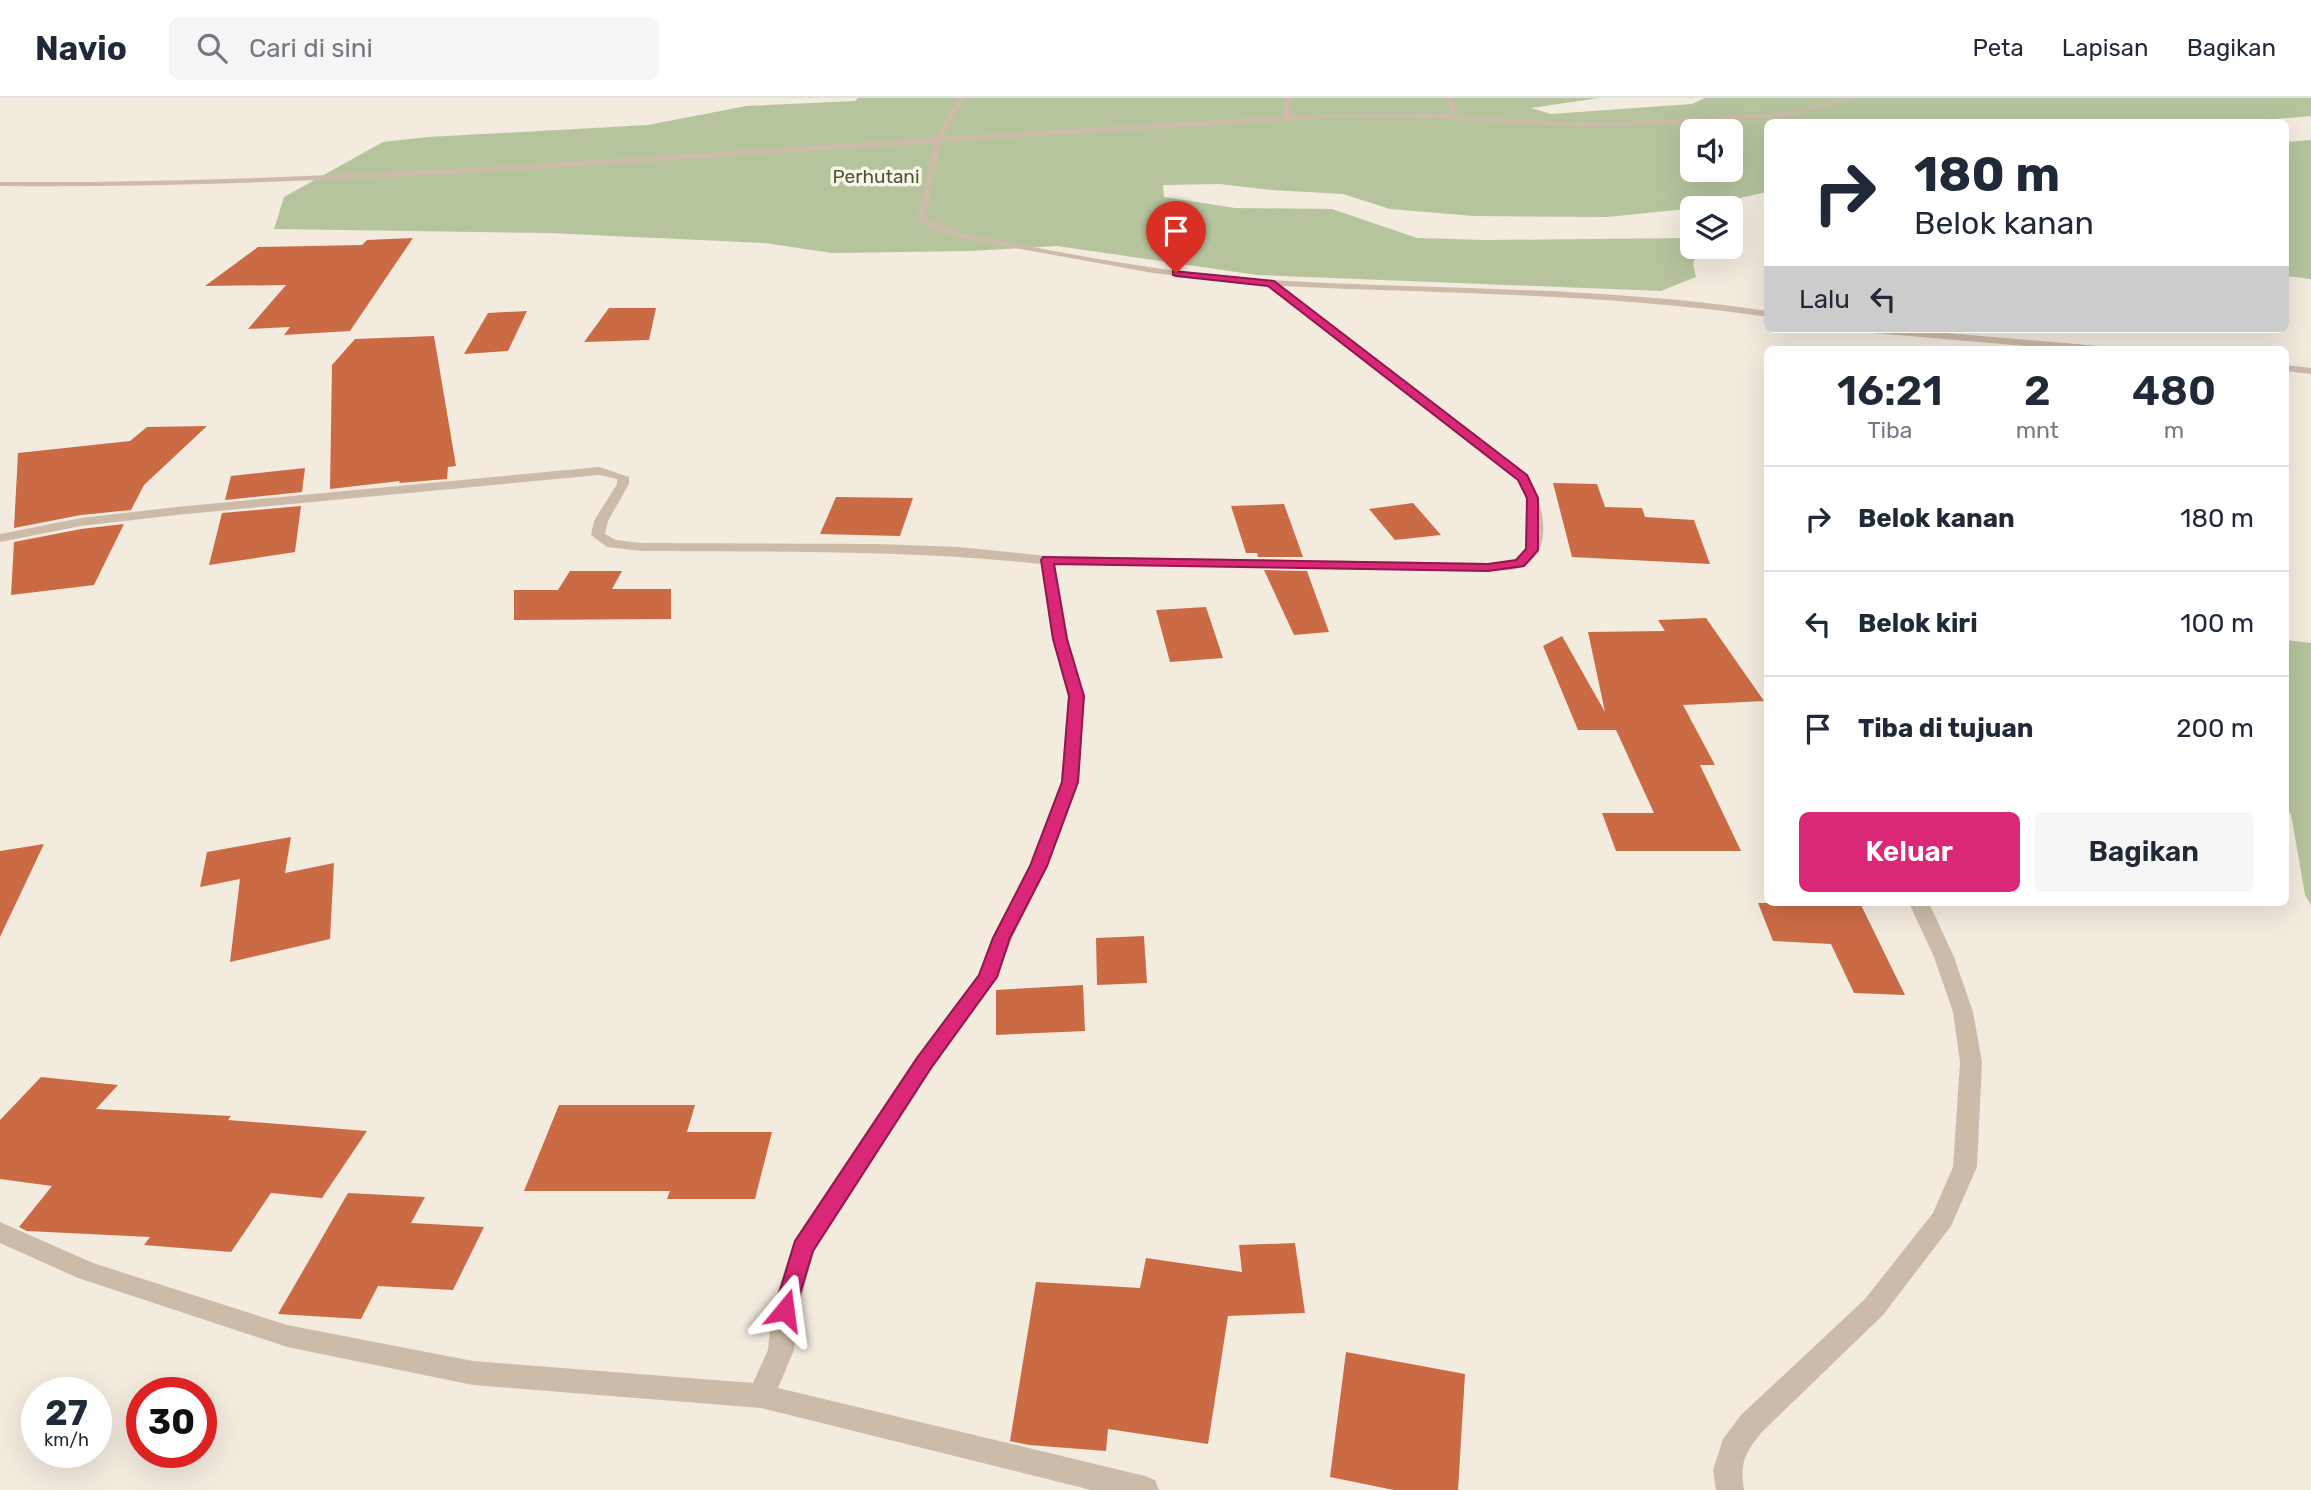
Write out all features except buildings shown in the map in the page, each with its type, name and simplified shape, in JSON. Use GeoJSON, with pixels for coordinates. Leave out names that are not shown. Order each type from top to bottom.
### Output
{"type":"FeatureCollection","features":[{"type":"Feature","properties":{"kind":"street"},"geometry":{"type":"LineString","coordinates":[[961,98],[939,140],[922,214],[924,221],[936,228],[1115,264],[1270,283],[1610,295],[1764,314]]}},
{"type":"Feature","properties":{"kind":"street"},"geometry":{"type":"LineString","coordinates":[[1289,98],[1286,104],[1289,117]]}},
{"type":"Feature","properties":{"kind":"street"},"geometry":{"type":"LineString","coordinates":[[1448,98],[1455,117]]}},
{"type":"Feature","properties":{"kind":"street"},"geometry":{"type":"LineString","coordinates":[[0,184],[146,185],[253,182],[1289,117],[1377,115],[1571,124],[1634,123],[1783,115],[1854,98]]}},
{"type":"Feature","properties":{"kind":"street"},"geometry":{"type":"LineString","coordinates":[[0,538],[81,522],[176,511],[599,471],[623,477],[623,484],[598,528],[598,534],[612,544],[641,547],[879,548],[959,551],[1047,560],[1488,567],[1508,566],[1527,558],[1532,550],[1534,520],[1532,498],[1523,478],[1270,283]]}},
{"type":"Feature","properties":{"kind":"street"},"geometry":{"type":"LineString","coordinates":[[1909,333],[2064,346]]}},
{"type":"Feature","properties":{"kind":"street"},"geometry":{"type":"LineString","coordinates":[[2289,368],[2311,371]]}},
{"type":"Feature","properties":{"kind":"street"},"geometry":{"type":"LineString","coordinates":[[761,1396],[781,1350],[785,1310],[803,1248],[924,1063],[987,977],[1002,938],[1039,866],[1070,782],[1076,696],[1060,639],[1047,560]]}},
{"type":"Feature","properties":{"kind":"street"},"geometry":{"type":"LineString","coordinates":[[1730,1490],[1727,1470],[1733,1448],[1751,1424],[1874,1307],[1943,1219],[1965,1167],[1971,1062],[1962,1012],[1944,957],[1920,906]]}},
{"type":"Feature","properties":{"kind":"street"},"geometry":{"type":"LineString","coordinates":[[0,1233],[86,1271],[288,1336],[473,1373],[761,1396],[1145,1490]]}},
{"type":"Feature","properties":{"kind":"green space","name":"Perhutani"},"geometry":{"type":"Polygon","coordinates":[[[858,98],[1599,98],[1531,108],[1551,114],[1692,104],[1705,98],[2311,98],[2311,116],[2276,119],[1764,119],[1764,193],[1743,197],[1680,196],[1680,210],[1607,217],[1474,216],[1390,209],[1343,194],[1220,184],[1163,185],[1164,197],[1235,208],[1332,209],[1417,238],[1680,238],[1680,259],[1695,259],[1693,264],[1696,277],[1661,291],[1257,275],[1057,246],[971,251],[832,253],[765,243],[548,233],[274,229],[284,197],[383,142],[428,137],[648,125],[746,106],[855,101],[858,98]]]}},
{"type":"Feature","properties":{"kind":"green space"},"geometry":{"type":"Polygon","coordinates":[[[2311,140],[2311,279],[2289,276],[2289,142],[2311,140]]]}},
{"type":"Feature","properties":{"kind":"green space"},"geometry":{"type":"Polygon","coordinates":[[[2289,640],[2311,643],[2311,905],[2305,895],[2291,814],[2289,640]]]}},
{"type":"Feature","properties":{"kind":"route"},"geometry":{"type":"LineString","coordinates":[[785,1310],[803,1248],[924,1063],[987,977],[1002,938],[1039,866],[1070,782],[1076,696],[1060,639],[1047,560],[1488,567],[1520,563],[1532,550],[1532,498],[1523,478],[1270,283],[1176,273]]}}]}
